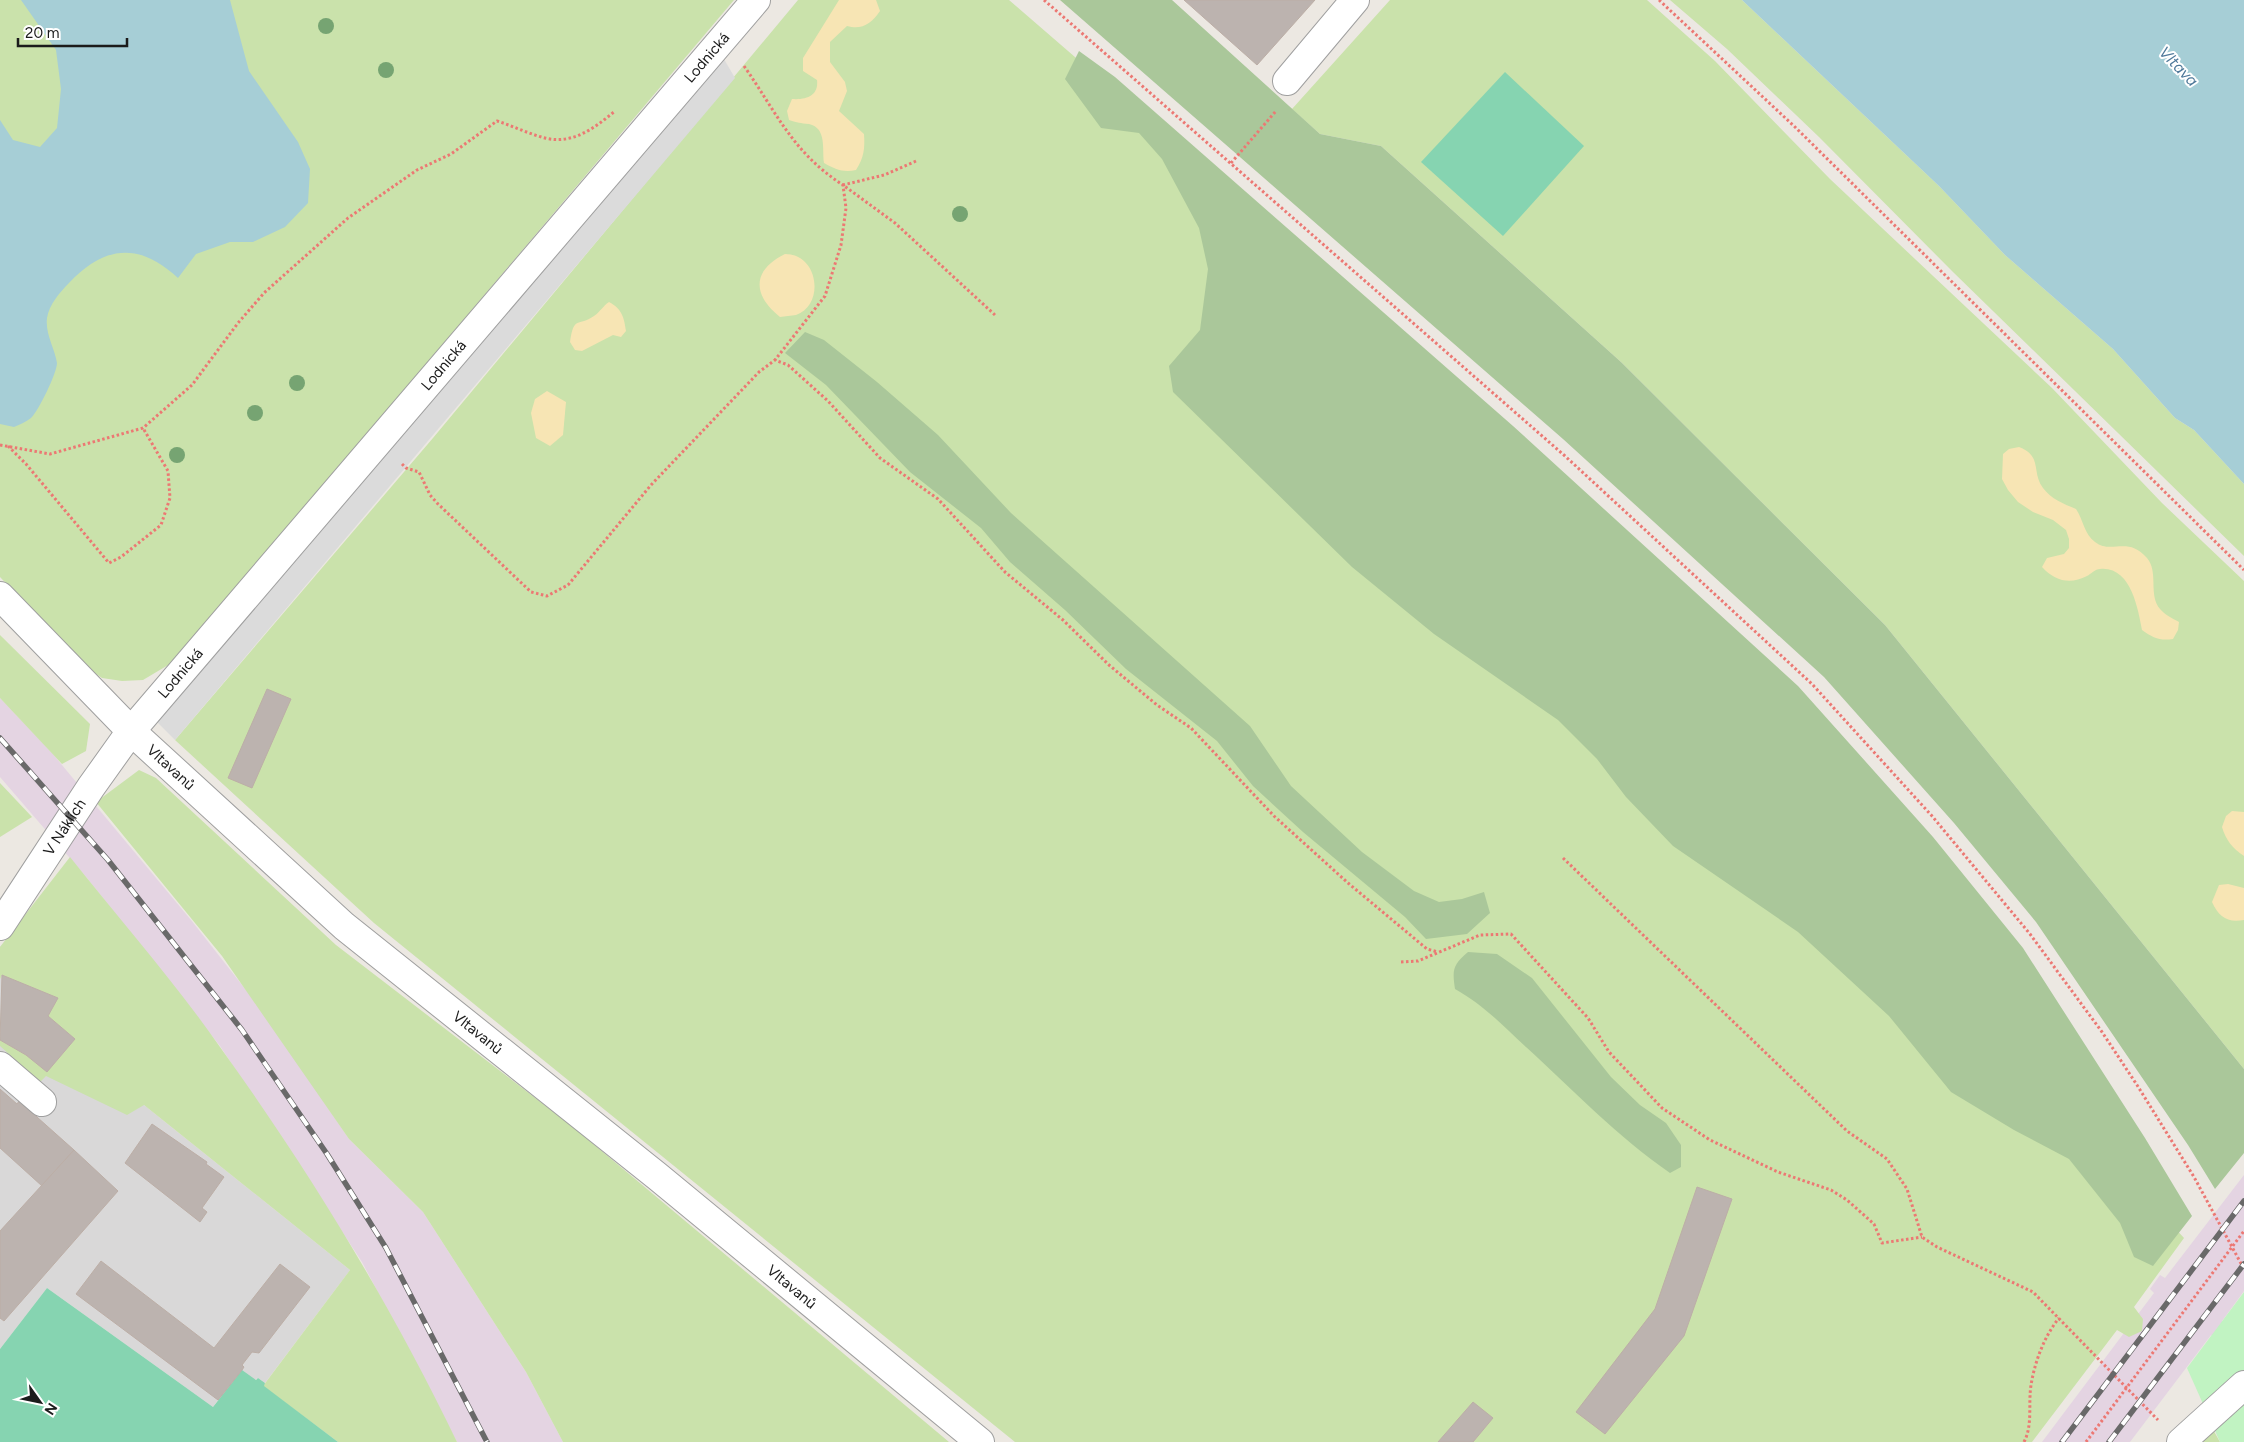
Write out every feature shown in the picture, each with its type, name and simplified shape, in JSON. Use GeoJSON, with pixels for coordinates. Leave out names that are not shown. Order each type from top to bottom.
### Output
{"type":"FeatureCollection","features":[{"type":"Feature","properties":{"kind":"street","name":"Lodnická"},"geometry":{"type":"LineString","coordinates":[[131,731],[756,0]]}},
{"type":"Feature","properties":{"kind":"street"},"geometry":{"type":"LineString","coordinates":[[1287,81],[1355,0]]}},
{"type":"Feature","properties":{"kind":"street","name":"Vltavanů"},"geometry":{"type":"LineString","coordinates":[[0,596],[131,731],[344,926],[658,1176],[980,1442]]}},
{"type":"Feature","properties":{"kind":"street","name":"V Náklích"},"geometry":{"type":"LineString","coordinates":[[0,926],[91,786],[131,731]]}},
{"type":"Feature","properties":{"kind":"street"},"geometry":{"type":"LineString","coordinates":[[0,1066],[42,1102]]}},
{"type":"Feature","properties":{"kind":"street"},"geometry":{"type":"LineString","coordinates":[[2180,1442],[2244,1385]]}},
{"type":"Feature","properties":{"kind":"path"},"geometry":{"type":"LineString","coordinates":[[1044,0],[1565,456],[1812,684],[1932,816],[2030,934],[2102,1032],[2142,1094],[2194,1177],[2244,1270]]}},
{"type":"Feature","properties":{"kind":"path"},"geometry":{"type":"LineString","coordinates":[[1660,0],[1795,127],[2244,570]]}},
{"type":"Feature","properties":{"kind":"path"},"geometry":{"type":"LineString","coordinates":[[725,36],[783,127],[803,153],[825,173],[896,223],[995,315]]}},
{"type":"Feature","properties":{"kind":"path"},"geometry":{"type":"LineString","coordinates":[[0,445],[50,454],[143,428],[192,384],[238,323],[264,293],[348,218],[417,170],[451,154],[497,121],[519,127],[546,138],[572,138]]}},
{"type":"Feature","properties":{"kind":"path"},"geometry":{"type":"LineString","coordinates":[[843,185],[884,175],[916,161]]}},
{"type":"Feature","properties":{"kind":"path"},"geometry":{"type":"LineString","coordinates":[[381,439],[406,468],[419,472],[430,495],[438,504],[531,592],[547,596],[568,585],[651,485],[759,372],[776,360],[824,296],[841,245],[846,208],[843,185]]}},
{"type":"Feature","properties":{"kind":"path"},"geometry":{"type":"LineString","coordinates":[[776,360],[788,365],[828,401],[880,458],[938,499],[1005,572],[1063,620],[1109,665],[1190,728],[1214,750],[1274,816],[1348,883],[1427,949],[1438,952]]}},
{"type":"Feature","properties":{"kind":"path"},"geometry":{"type":"LineString","coordinates":[[7,446],[26,464],[109,563],[121,558],[161,526],[170,498],[168,471],[143,428]]}},
{"type":"Feature","properties":{"kind":"path"},"geometry":{"type":"LineString","coordinates":[[1563,858],[1847,1131],[1887,1159],[1907,1189],[1918,1216],[1922,1237]]}},
{"type":"Feature","properties":{"kind":"path"},"geometry":{"type":"LineString","coordinates":[[1400,962],[1418,961],[1480,935],[1511,934],[1588,1018],[1609,1052],[1662,1108],[1710,1140],[1778,1172],[1831,1190],[1847,1200],[1874,1224],[1882,1243],[1922,1237],[1938,1247],[2033,1292],[2160,1421]]}},
{"type":"Feature","properties":{"kind":"path"},"geometry":{"type":"LineString","coordinates":[[2086,1442],[2244,1231]]}},
{"type":"Feature","properties":{"kind":"path"},"geometry":{"type":"LineString","coordinates":[[2024,1442],[2028,1434],[2031,1385],[2038,1356],[2049,1331],[2059,1318]]}},
{"type":"Feature","properties":{"kind":"shaded area"},"geometry":{"type":"Polygon","coordinates":[[[721,54],[735,78],[175,740],[156,721],[721,54]]]}},
{"type":"Feature","properties":{"kind":"shaded area"},"geometry":{"type":"Polygon","coordinates":[[[0,698],[52,753],[191,920],[264,1013],[349,1139],[423,1212],[526,1372],[563,1442],[457,1442],[362,1262],[220,1046],[87,878],[0,777],[0,698]]]}},
{"type":"Feature","properties":{"kind":"shaded area"},"geometry":{"type":"Polygon","coordinates":[[[24,917],[144,1105],[350,1270],[265,1383],[258,1378],[218,1400],[213,1407],[47,1288],[0,1349],[0,947],[24,917]]]}},
{"type":"Feature","properties":{"kind":"shaded area"},"geometry":{"type":"Polygon","coordinates":[[[2244,1175],[2244,1291],[2222,1321],[2225,1324],[2214,1338],[2211,1335],[2130,1442],[2042,1442],[2154,1293],[2150,1289],[2160,1275],[2165,1278],[2244,1175]]]}},
{"type":"Feature","properties":{"kind":"green space"},"geometry":{"type":"Polygon","coordinates":[[[0,0],[734,0],[410,383],[195,649],[143,680],[122,681],[102,678],[86,667],[0,577],[0,0]]]}},
{"type":"Feature","properties":{"kind":"green space"},"geometry":{"type":"Polygon","coordinates":[[[798,0],[1009,0],[1246,205],[1991,1028],[2184,1238],[2134,1307],[2143,1319],[2142,1331],[2129,1337],[2117,1330],[2032,1442],[1015,1442],[374,923],[175,740],[433,438],[798,0]]]}},
{"type":"Feature","properties":{"kind":"green space"},"geometry":{"type":"Polygon","coordinates":[[[1060,0],[1172,0],[1320,134],[1381,146],[1621,362],[1885,625],[2244,1069],[2244,1153],[2215,1189],[2188,1145],[2036,922],[1954,823],[1824,677],[1563,439],[1060,0]]]}},
{"type":"Feature","properties":{"kind":"green space"},"geometry":{"type":"Polygon","coordinates":[[[1390,0],[1647,0],[1715,61],[1830,179],[2052,388],[2162,503],[2244,581],[2244,1069],[1885,625],[1621,362],[1381,146],[1320,134],[1292,109],[1390,0]]]}},
{"type":"Feature","properties":{"kind":"green space"},"geometry":{"type":"Polygon","coordinates":[[[1670,0],[1742,0],[1939,186],[2005,255],[2113,349],[2175,418],[2194,430],[2244,484],[2244,556],[1953,272],[1819,137],[1727,49],[1670,0]]]}},
{"type":"Feature","properties":{"kind":"green space"},"geometry":{"type":"Polygon","coordinates":[[[1079,51],[1115,77],[1513,426],[1798,686],[1933,837],[2023,948],[2145,1138],[2192,1216],[2153,1266],[2134,1257],[2120,1223],[2069,1159],[2014,1130],[1951,1092],[1889,1016],[1798,932],[1673,846],[1626,797],[1597,759],[1558,720],[1434,634],[1352,567],[1173,392],[1169,366],[1200,330],[1208,269],[1199,228],[1162,159],[1139,133],[1101,128],[1065,79],[1079,51]]]}},
{"type":"Feature","properties":{"kind":"green space"},"geometry":{"type":"Polygon","coordinates":[[[1505,72],[1584,146],[1503,236],[1421,162],[1505,72]]]}},
{"type":"Feature","properties":{"kind":"green space"},"geometry":{"type":"Polygon","coordinates":[[[805,332],[824,340],[877,382],[938,435],[1011,513],[1250,726],[1291,786],[1362,852],[1414,891],[1439,902],[1462,899],[1484,892],[1490,913],[1467,934],[1426,939],[1405,917],[1303,832],[1253,786],[1217,741],[1126,669],[1065,610],[1010,562],[981,528],[910,472],[826,385],[785,353],[805,332]]]}},
{"type":"Feature","properties":{"kind":"green space"},"geometry":{"type":"Polygon","coordinates":[[[0,635],[90,724],[86,751],[62,764],[0,698],[0,635]]]}},
{"type":"Feature","properties":{"kind":"green space"},"geometry":{"type":"Polygon","coordinates":[[[139,770],[156,778],[336,945],[573,1127],[949,1442],[563,1442],[526,1372],[423,1212],[349,1139],[222,956],[96,802],[139,770]]]}},
{"type":"Feature","properties":{"kind":"green space"},"geometry":{"type":"Polygon","coordinates":[[[0,783],[32,817],[0,837],[0,783]]]}},
{"type":"Feature","properties":{"kind":"green space"},"geometry":{"type":"Polygon","coordinates":[[[70,857],[184,998],[286,1142],[376,1289],[457,1442],[338,1442],[263,1386],[350,1270],[144,1105],[127,1115],[46,1076],[40,1082],[0,1046],[0,1040],[26,1055],[47,1072],[75,1039],[48,1016],[58,998],[2,975],[0,979],[0,947],[70,857]]]}},
{"type":"Feature","properties":{"kind":"green space"},"geometry":{"type":"Polygon","coordinates":[[[1468,952],[1497,954],[1532,978],[1611,1077],[1640,1105],[1666,1123],[1681,1145],[1681,1167],[1670,1173],[1651,1159],[1596,1113],[1492,1016],[1455,989],[1455,968],[1459,960],[1468,952]]]}},
{"type":"Feature","properties":{"kind":"green space"},"geometry":{"type":"Polygon","coordinates":[[[47,1288],[213,1407],[242,1370],[256,1380],[258,1378],[265,1383],[264,1386],[338,1442],[0,1442],[0,1349],[47,1288]]]}},
{"type":"Feature","properties":{"kind":"green space"},"geometry":{"type":"Polygon","coordinates":[[[2244,1292],[2244,1442],[2220,1442],[2187,1368],[2244,1292]]]}},
{"type":"Feature","properties":{"kind":"green space"},"geometry":{"type":"Polygon","coordinates":[[[2211,1426],[2220,1442],[2193,1442],[2211,1426]]]}},
{"type":"Feature","properties":{"kind":"sand"},"geometry":{"type":"Polygon","coordinates":[[[839,0],[876,0],[880,11],[866,25],[857,27],[847,26],[830,42],[830,62],[845,82],[847,91],[839,111],[864,134],[864,148],[859,166],[856,170],[851,171],[839,170],[824,163],[819,130],[809,124],[789,120],[787,111],[792,99],[807,98],[816,90],[817,80],[803,71],[803,58],[839,0]]]}},
{"type":"Feature","properties":{"kind":"sand"},"geometry":{"type":"Polygon","coordinates":[[[785,254],[796,256],[805,262],[811,271],[814,291],[811,301],[805,310],[796,315],[780,317],[764,300],[760,283],[766,268],[774,260],[785,254]]]}},
{"type":"Feature","properties":{"kind":"sand"},"geometry":{"type":"Polygon","coordinates":[[[609,302],[622,314],[626,331],[621,337],[613,335],[582,351],[575,350],[570,342],[575,325],[594,316],[609,302]]]}},
{"type":"Feature","properties":{"kind":"sand"},"geometry":{"type":"Polygon","coordinates":[[[547,391],[566,402],[563,435],[550,446],[536,438],[531,413],[535,399],[547,391]]]}},
{"type":"Feature","properties":{"kind":"sand"},"geometry":{"type":"Polygon","coordinates":[[[2019,447],[2031,455],[2034,460],[2040,482],[2046,492],[2062,503],[2076,509],[2091,539],[2107,547],[2126,546],[2133,548],[2140,551],[2147,558],[2151,564],[2156,603],[2164,613],[2179,622],[2178,630],[2173,639],[2164,640],[2157,638],[2142,630],[2131,590],[2119,574],[2111,570],[2098,569],[2081,579],[2069,581],[2052,576],[2042,567],[2047,558],[2064,554],[2069,548],[2069,539],[2066,530],[2053,520],[2033,512],[2018,502],[2002,479],[2003,454],[2009,449],[2019,447]]]}},
{"type":"Feature","properties":{"kind":"sand"},"geometry":{"type":"Polygon","coordinates":[[[2232,811],[2244,812],[2244,856],[2230,843],[2222,827],[2226,816],[2232,811]]]}},
{"type":"Feature","properties":{"kind":"sand"},"geometry":{"type":"Polygon","coordinates":[[[2228,884],[2244,888],[2244,920],[2233,921],[2224,918],[2212,902],[2219,885],[2228,884]]]}},
{"type":"Feature","properties":{"kind":"water"},"geometry":{"type":"Polygon","coordinates":[[[21,0],[230,0],[249,71],[298,142],[310,169],[308,203],[285,227],[253,242],[230,242],[196,254],[178,278],[164,266],[150,258],[136,254],[122,253],[109,255],[82,270],[59,295],[48,313],[47,330],[57,363],[51,383],[31,418],[14,427],[0,424],[0,120],[13,140],[40,147],[57,128],[61,89],[56,50],[21,0]]]}},
{"type":"Feature","properties":{"kind":"water","name":"Vltava"},"geometry":{"type":"Polygon","coordinates":[[[1742,0],[2244,0],[2244,484],[2194,430],[2175,418],[2113,349],[2005,255],[1939,186],[1742,0]]]}},
{"type":"Feature","properties":{"kind":"building"},"geometry":{"type":"Polygon","coordinates":[[[1184,0],[1315,0],[1257,65],[1184,0]]]}},
{"type":"Feature","properties":{"kind":"building"},"geometry":{"type":"Polygon","coordinates":[[[267,689],[291,699],[252,788],[228,778],[267,689]]]}},
{"type":"Feature","properties":{"kind":"building"},"geometry":{"type":"Polygon","coordinates":[[[2,975],[58,998],[48,1016],[75,1039],[47,1072],[26,1055],[0,1040],[2,975]]]}},
{"type":"Feature","properties":{"kind":"building"},"geometry":{"type":"Polygon","coordinates":[[[0,1089],[17,1104],[19,1101],[74,1150],[42,1186],[0,1148],[0,1089]]]}},
{"type":"Feature","properties":{"kind":"building"},"geometry":{"type":"Polygon","coordinates":[[[152,1124],[207,1162],[206,1164],[224,1177],[202,1208],[207,1212],[200,1222],[125,1163],[152,1124]]]}},
{"type":"Feature","properties":{"kind":"building"},"geometry":{"type":"Polygon","coordinates":[[[74,1150],[118,1191],[4,1321],[0,1318],[0,1231],[74,1150]]]}},
{"type":"Feature","properties":{"kind":"building"},"geometry":{"type":"Polygon","coordinates":[[[1697,1187],[1732,1199],[1684,1336],[1605,1434],[1576,1412],[1655,1309],[1697,1187]]]}},
{"type":"Feature","properties":{"kind":"building"},"geometry":{"type":"Polygon","coordinates":[[[101,1261],[214,1348],[280,1264],[310,1287],[259,1353],[252,1352],[242,1365],[244,1367],[242,1370],[218,1400],[76,1294],[101,1261]]]}},
{"type":"Feature","properties":{"kind":"building"},"geometry":{"type":"Polygon","coordinates":[[[1473,1402],[1493,1418],[1473,1442],[1438,1442],[1473,1402]]]}},
{"type":"Feature","properties":{"kind":"railway"},"geometry":{"type":"LineString","coordinates":[[0,738],[108,860],[242,1030],[327,1154],[386,1248],[487,1442]]}},
{"type":"Feature","properties":{"kind":"railway"},"geometry":{"type":"LineString","coordinates":[[2062,1442],[2244,1201]]}},
{"type":"Feature","properties":{"kind":"railway"},"geometry":{"type":"LineString","coordinates":[[2109,1442],[2244,1264]]}}]}
